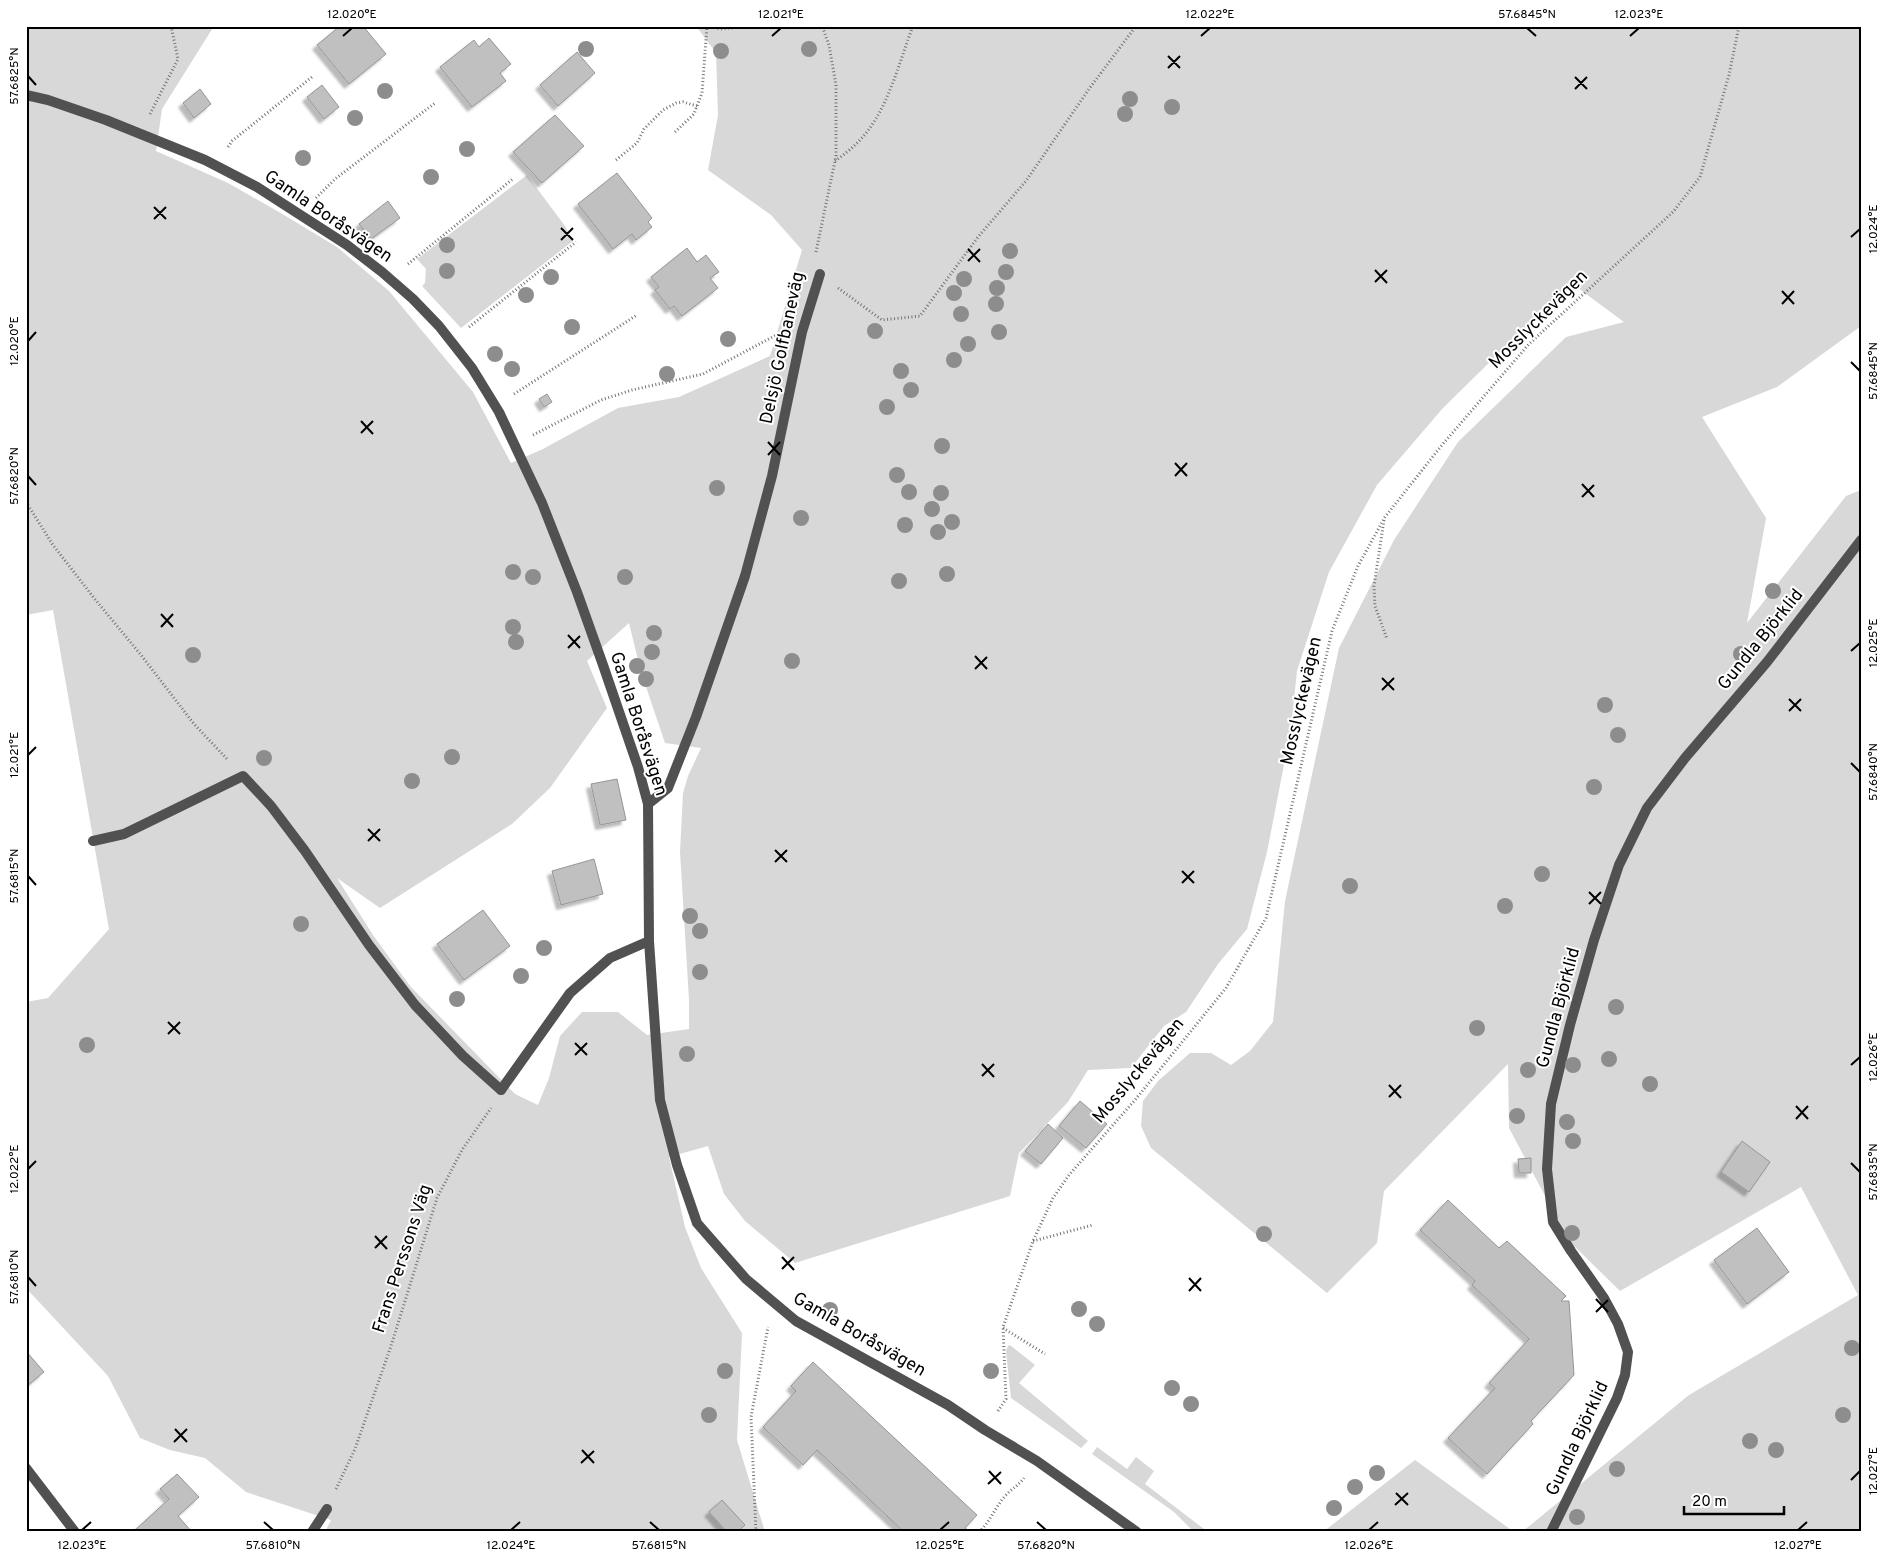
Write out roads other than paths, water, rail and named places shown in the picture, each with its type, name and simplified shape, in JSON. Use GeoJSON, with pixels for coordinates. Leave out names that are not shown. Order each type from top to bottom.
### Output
{"type":"FeatureCollection","features":[{"type":"Feature","properties":{"kind":"street","name":"Gamla Boråsvägen"},"geometry":{"type":"LineString","coordinates":[[26,95],[48,100],[98,118],[204,160],[257,186],[347,245],[382,272],[413,299],[439,326],[472,368],[499,412],[542,503],[577,592],[638,767],[648,804],[649,941],[660,1100],[677,1165],[697,1223],[746,1279],[796,1321],[948,1405],[1037,1461],[1136,1532]]}},
{"type":"Feature","properties":{"kind":"street","name":"Delsjö Golfbaneväg"},"geometry":{"type":"LineString","coordinates":[[648,804],[668,788],[696,717],[745,576],[772,476],[802,332],[820,274]]}},
{"type":"Feature","properties":{"kind":"street","name":"Gundla Björklid"},"geometry":{"type":"LineString","coordinates":[[1551,1532],[1617,1398],[1625,1375],[1628,1352],[1618,1324],[1604,1298],[1553,1222],[1547,1169],[1551,1104],[1570,1025],[1594,940],[1619,865],[1648,808],[1685,758],[1767,662],[1861,540]]}},
{"type":"Feature","properties":{"kind":"street"},"geometry":{"type":"LineString","coordinates":[[93,841],[124,834],[243,776],[277,814],[305,851],[369,946],[415,1005],[463,1056],[501,1090],[570,993],[610,958],[649,941]]}},
{"type":"Feature","properties":{"kind":"street"},"geometry":{"type":"LineString","coordinates":[[26,1468],[76,1532]]}},
{"type":"Feature","properties":{"kind":"street"},"geometry":{"type":"LineString","coordinates":[[312,1532],[327,1509]]}}]}
